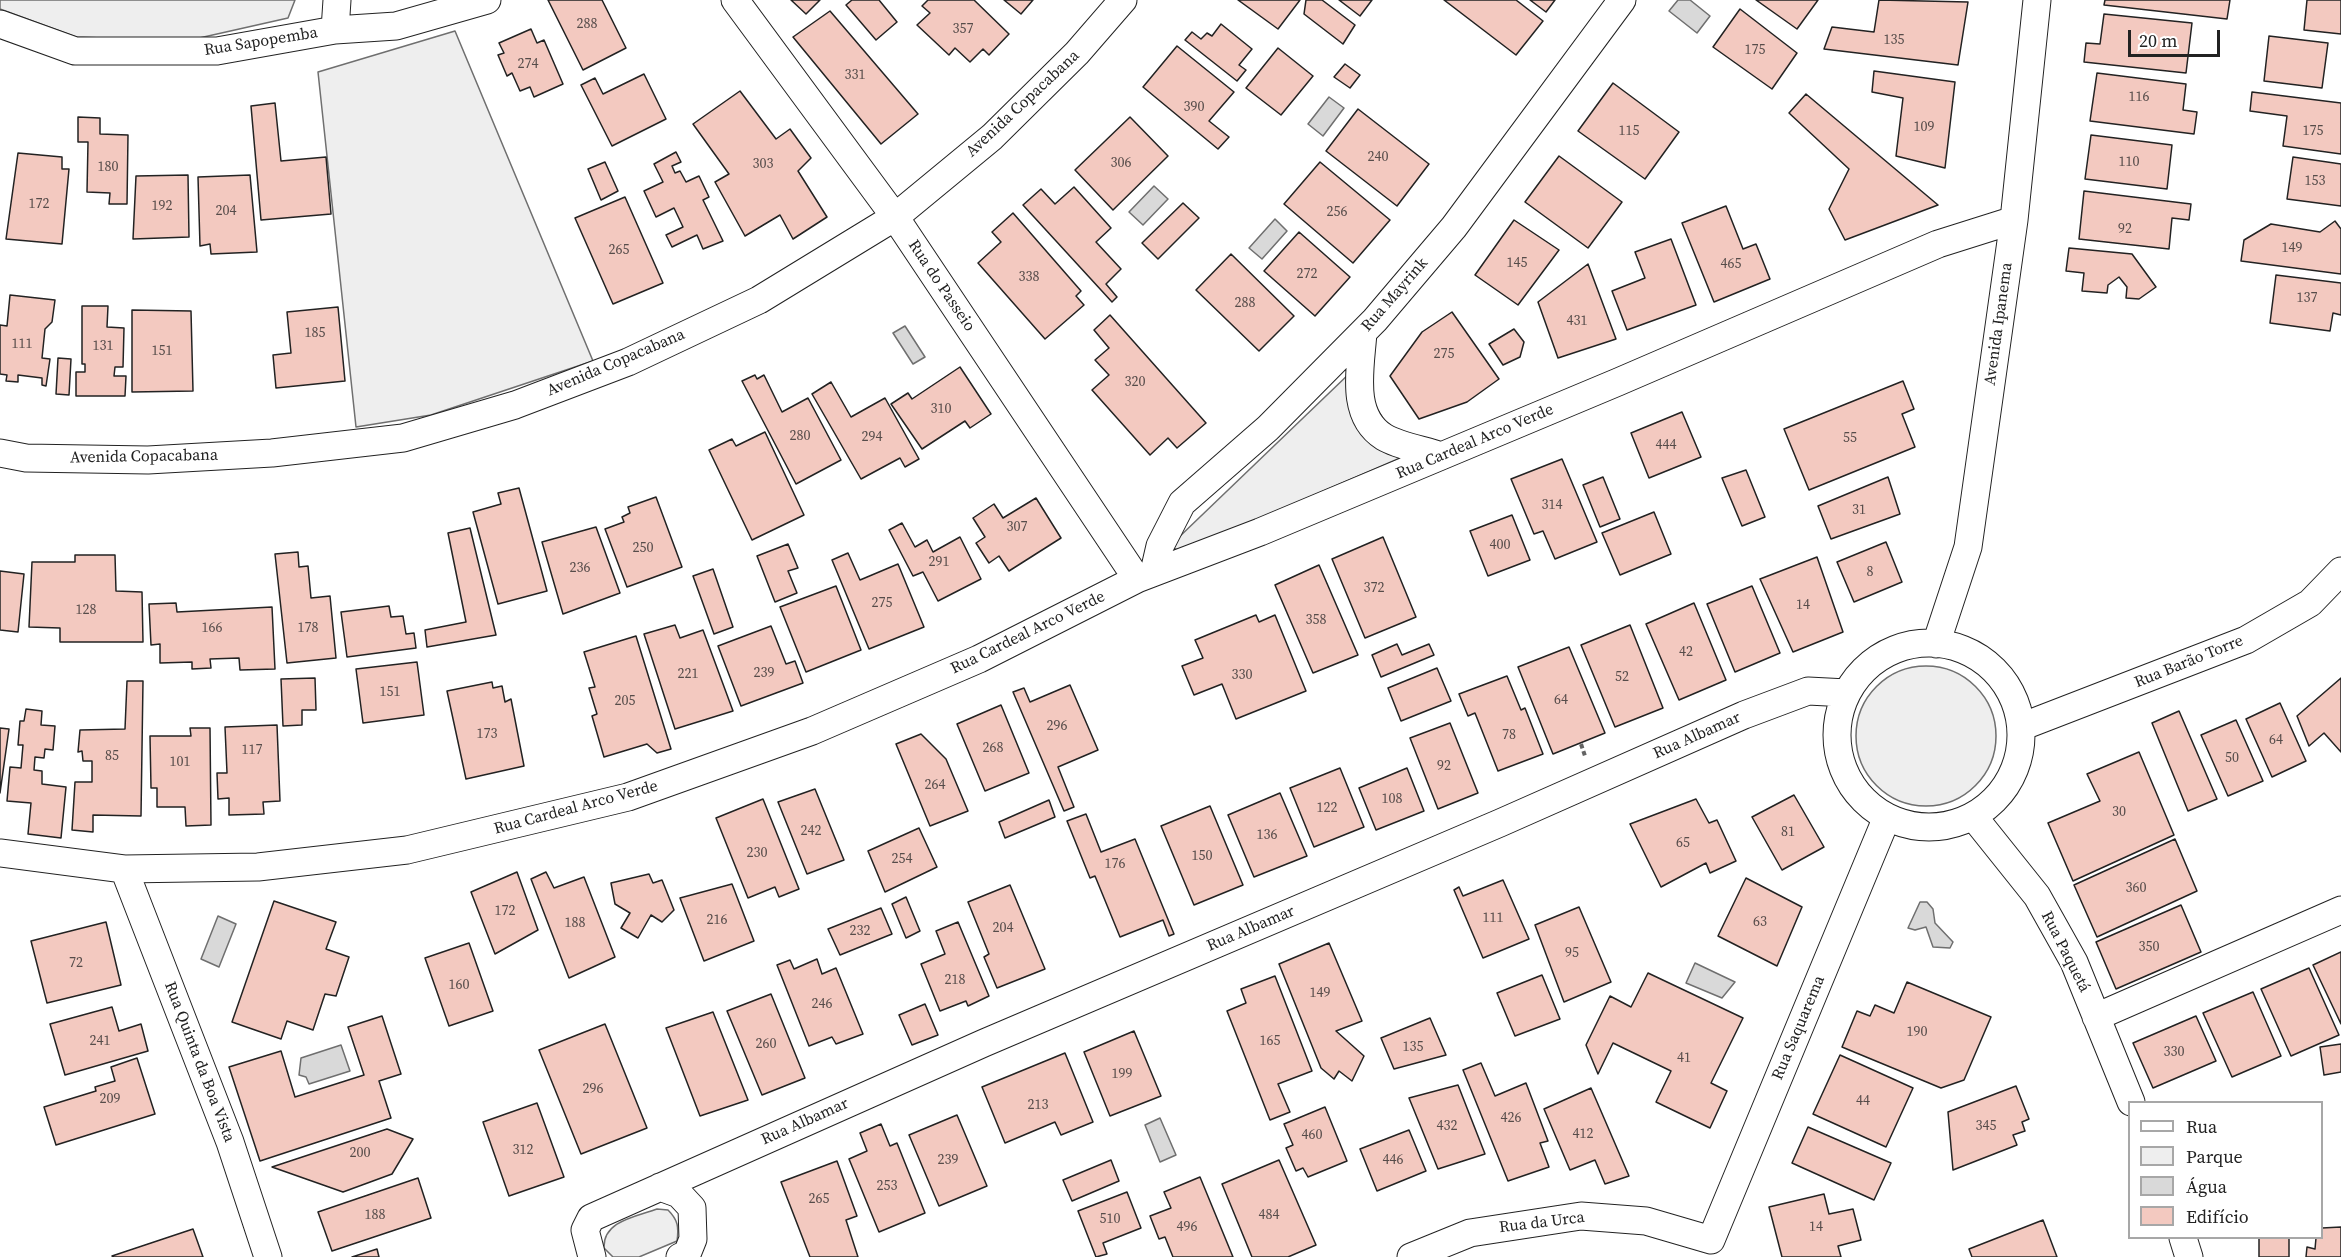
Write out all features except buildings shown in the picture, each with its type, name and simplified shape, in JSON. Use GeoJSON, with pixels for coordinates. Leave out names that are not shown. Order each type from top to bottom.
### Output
{"type":"FeatureCollection","features":[{"type":"Feature","properties":{"kind":"street"},"geometry":{"type":"LineString","coordinates":[[335,30],[337,0]]}},
{"type":"Feature","properties":{"kind":"street","name":"Rua Sapopemba"},"geometry":{"type":"LineString","coordinates":[[0,24],[75,51],[217,51],[335,30],[396,26],[487,0]]}},
{"type":"Feature","properties":{"kind":"street","name":"Rua do Passeio"},"geometry":{"type":"LineString","coordinates":[[735,0],[895,217],[1145,576]]}},
{"type":"Feature","properties":{"kind":"street","name":"Avenida Copacabana"},"geometry":{"type":"LineString","coordinates":[[0,453],[26,458],[148,460],[272,453],[404,438],[514,405],[628,362],[759,300],[895,217],[992,137],[1077,53],[1123,0]]}},
{"type":"Feature","properties":{"kind":"street","name":"Rua Mayrink"},"geometry":{"type":"LineString","coordinates":[[1145,576],[1182,503],[1268,428],[1363,332],[1454,227],[1622,0]]}},
{"type":"Feature","properties":{"kind":"street","name":"Avenida Ipanema"},"geometry":{"type":"LineString","coordinates":[[1936,644],[1968,547],[2014,220],[2037,0]]}},
{"type":"Feature","properties":{"kind":"street","name":"Rua Cardeal Arco Verde"},"geometry":{"type":"LineString","coordinates":[[0,853],[124,868],[258,867],[407,850],[628,797],[813,731],[979,659],[1145,576],[1260,532],[1938,244],[2014,220]]}},
{"type":"Feature","properties":{"kind":"street"},"geometry":{"type":"LineString","coordinates":[[1363,332],[1361,407],[1370,423],[1384,437],[1441,456]]}},
{"type":"Feature","properties":{"kind":"street","name":"Rua Barão Torre"},"geometry":{"type":"LineString","coordinates":[[2021,727],[2246,640],[2310,603],[2341,571]]}},
{"type":"Feature","properties":{"kind":"street"},"geometry":{"type":"LineString","coordinates":[[1936,644],[1961,649],[1976,657],[2002,680],[2015,702],[2021,727],[2019,753],[2010,779],[1994,800],[1973,816],[1952,824],[1930,827],[1908,825],[1887,817],[1863,800],[1846,777],[1837,750],[1837,721],[1847,693],[1862,671],[1884,655],[1909,646],[1936,644]]}},
{"type":"Feature","properties":{"kind":"street","name":"Rua Albamar"},"geometry":{"type":"LineString","coordinates":[[592,1257],[585,1230],[591,1218],[984,1043],[1500,823],[1744,715],[1808,691],[1847,693]]}},
{"type":"Feature","properties":{"kind":"street","name":"Rua Paquetá"},"geometry":{"type":"LineString","coordinates":[[1973,816],[2037,896],[2074,962],[2131,1101]]}},
{"type":"Feature","properties":{"kind":"street","name":"Rua Saquarema"},"geometry":{"type":"LineString","coordinates":[[1717,1248],[1887,817]]}},
{"type":"Feature","properties":{"kind":"street","name":"Rua Quinta da Boa Vista"},"geometry":{"type":"LineString","coordinates":[[124,868],[230,1142],[268,1257]]}},
{"type":"Feature","properties":{"kind":"street"},"geometry":{"type":"LineString","coordinates":[[2096,1017],[2341,910]]}},
{"type":"Feature","properties":{"kind":"street"},"geometry":{"type":"LineString","coordinates":[[660,1187],[679,1194],[692,1208],[693,1239],[687,1254],[680,1257]]}},
{"type":"Feature","properties":{"kind":"street","name":"Rua da Urca"},"geometry":{"type":"LineString","coordinates":[[1411,1257],[1470,1233],[1581,1216],[1646,1221],[1717,1248]]}},
{"type":"Feature","properties":{"kind":"street"},"geometry":{"type":"LineString","coordinates":[[2183,1239],[2188,1257]]}},
{"type":"Feature","properties":{"kind":"green space"},"geometry":{"type":"Polygon","coordinates":[[[0,0],[295,0],[288,18],[186,41],[76,37],[0,9],[0,0]]]}},
{"type":"Feature","properties":{"kind":"green space"},"geometry":{"type":"Polygon","coordinates":[[[455,31],[593,361],[431,415],[356,427],[318,72],[455,31]]]}},
{"type":"Feature","properties":{"kind":"green space"},"geometry":{"type":"Polygon","coordinates":[[[1352,371],[1407,455],[1183,552],[1173,548],[1176,540],[1352,371]]]}},
{"type":"Feature","properties":{"kind":"green space"},"geometry":{"type":"Polygon","coordinates":[[[1926,666],[1953,672],[1965,678],[1975,687],[1984,697],[1990,709],[1996,736],[1990,763],[1984,775],[1975,785],[1965,794],[1953,800],[1926,806],[1899,800],[1887,794],[1877,785],[1868,775],[1862,763],[1856,736],[1862,709],[1868,697],[1877,687],[1887,678],[1899,672],[1926,666]]]}},
{"type":"Feature","properties":{"kind":"green space"},"geometry":{"type":"Polygon","coordinates":[[[657,1209],[668,1210],[674,1217],[678,1228],[677,1241],[639,1257],[613,1257],[604,1248],[605,1239],[615,1226],[622,1221],[657,1209]]]}},
{"type":"Feature","properties":{"kind":"water"},"geometry":{"type":"Polygon","coordinates":[[[1678,0],[1690,0],[1710,16],[1697,33],[1669,11],[1678,0]]]}},
{"type":"Feature","properties":{"kind":"water"},"geometry":{"type":"Polygon","coordinates":[[[1329,97],[1344,108],[1323,136],[1308,124],[1329,97]]]}},
{"type":"Feature","properties":{"kind":"water"},"geometry":{"type":"Polygon","coordinates":[[[1154,186],[1168,199],[1143,225],[1129,212],[1154,186]]]}},
{"type":"Feature","properties":{"kind":"water"},"geometry":{"type":"Polygon","coordinates":[[[1275,219],[1287,231],[1262,259],[1249,248],[1275,219]]]}},
{"type":"Feature","properties":{"kind":"water"},"geometry":{"type":"Polygon","coordinates":[[[905,326],[925,357],[913,364],[893,333],[905,326]]]}},
{"type":"Feature","properties":{"kind":"water"},"geometry":{"type":"Polygon","coordinates":[[[1920,902],[1927,902],[1933,909],[1935,923],[1953,942],[1950,948],[1933,947],[1926,927],[1915,930],[1908,928],[1920,902]]]}},
{"type":"Feature","properties":{"kind":"water"},"geometry":{"type":"Polygon","coordinates":[[[218,916],[236,924],[219,967],[201,959],[218,916]]]}},
{"type":"Feature","properties":{"kind":"water"},"geometry":{"type":"Polygon","coordinates":[[[1695,963],[1735,982],[1722,998],[1686,983],[1695,963]]]}},
{"type":"Feature","properties":{"kind":"water"},"geometry":{"type":"Polygon","coordinates":[[[341,1045],[350,1071],[309,1084],[306,1077],[299,1075],[301,1058],[341,1045]]]}},
{"type":"Feature","properties":{"kind":"water"},"geometry":{"type":"Polygon","coordinates":[[[1160,1118],[1176,1155],[1160,1162],[1145,1125],[1160,1118]]]}}]}
